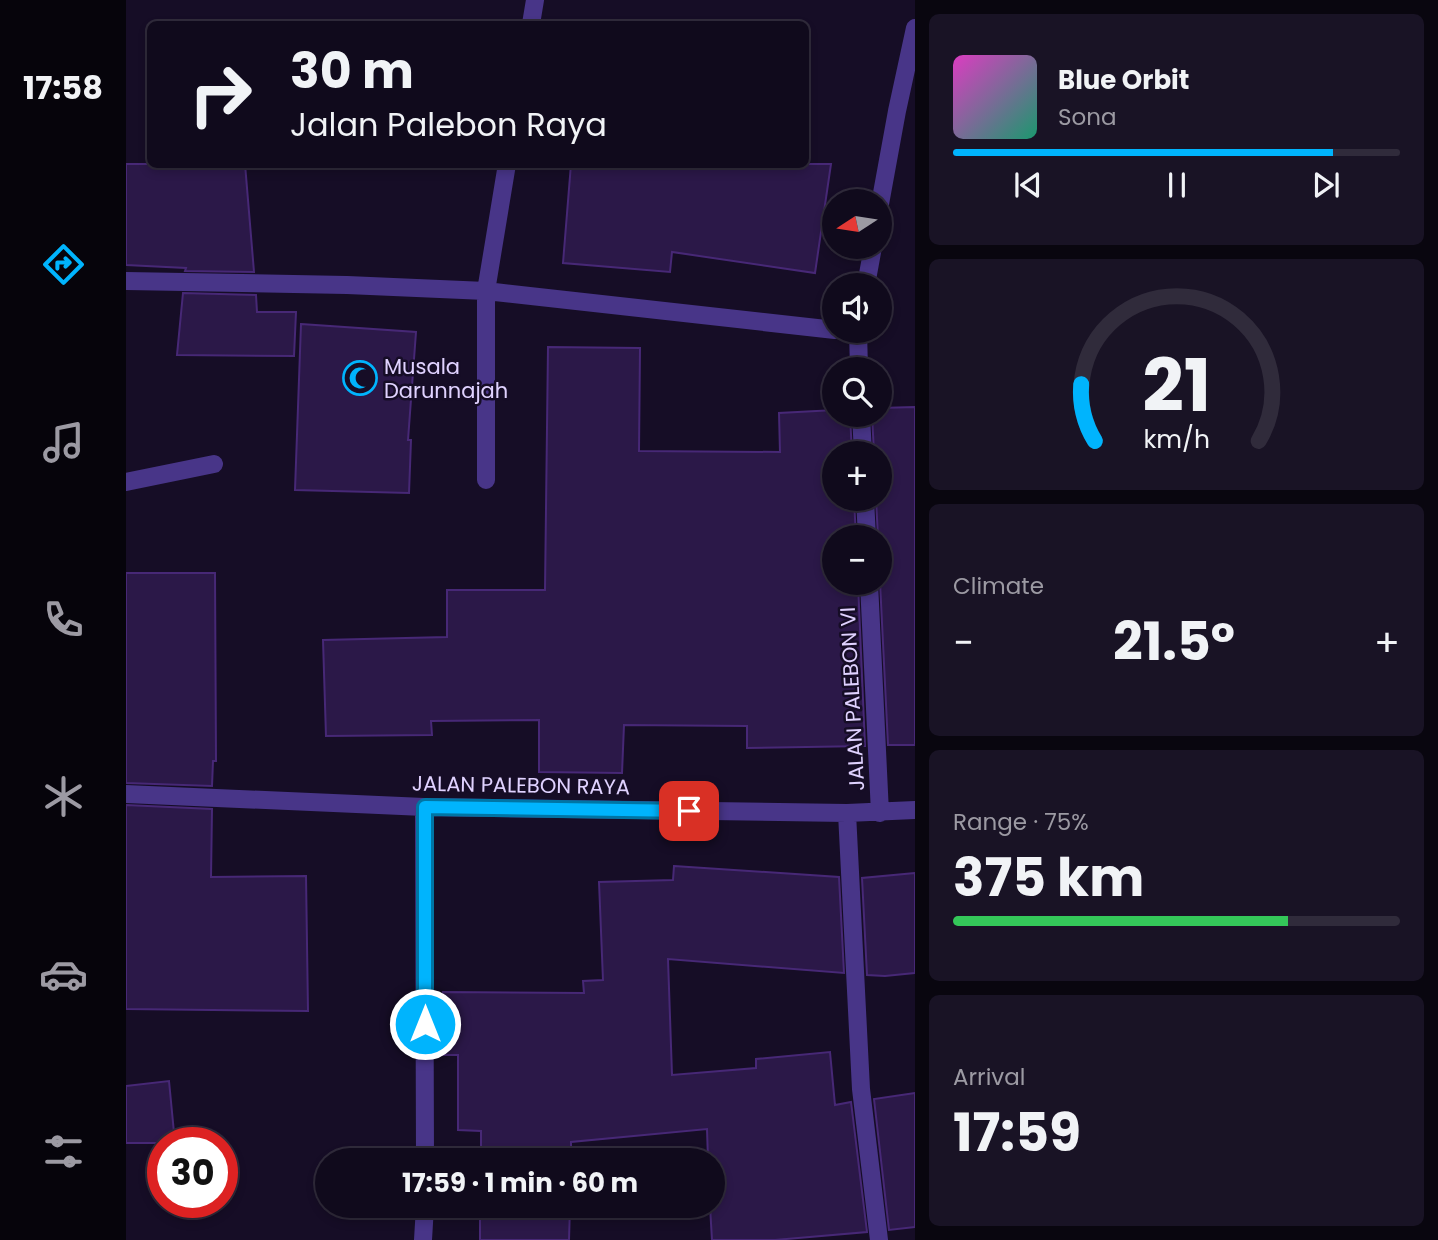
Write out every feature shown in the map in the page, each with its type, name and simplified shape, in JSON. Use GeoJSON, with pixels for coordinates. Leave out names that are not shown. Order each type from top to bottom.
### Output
{"type":"FeatureCollection","features":[{"type":"Feature","properties":{"kind":"street"},"geometry":{"type":"LineString","coordinates":[[532,21],[535,0]]}},
{"type":"Feature","properties":{"kind":"street"},"geometry":{"type":"LineString","coordinates":[[883,189],[915,28]]}},
{"type":"Feature","properties":{"kind":"street"},"geometry":{"type":"LineString","coordinates":[[486,480],[486,291],[507,168]]}},
{"type":"Feature","properties":{"kind":"street"},"geometry":{"type":"LineString","coordinates":[[126,281],[347,285],[486,291],[822,329]]}},
{"type":"Feature","properties":{"kind":"street"},"geometry":{"type":"LineString","coordinates":[[126,482],[214,464]]}},
{"type":"Feature","properties":{"kind":"street","name":"JALAN PALEBON VI"},"geometry":{"type":"LineString","coordinates":[[870,595],[880,813]]}},
{"type":"Feature","properties":{"kind":"street","name":"JALAN PALEBON RAYA"},"geometry":{"type":"LineString","coordinates":[[126,794],[425,807],[848,813],[915,810]]}},
{"type":"Feature","properties":{"kind":"street"},"geometry":{"type":"LineString","coordinates":[[425,807],[425,1148]]}},
{"type":"Feature","properties":{"kind":"street"},"geometry":{"type":"LineString","coordinates":[[848,813],[861,1089],[879,1240]]}},
{"type":"Feature","properties":{"kind":"street"},"geometry":{"type":"LineString","coordinates":[[423,1240],[424,1218]]}},
{"type":"Feature","properties":{"kind":"building"},"geometry":{"type":"Polygon","coordinates":[[[126,164],[147,164],[147,168],[245,168],[254,272],[185,271],[186,268],[126,265],[126,164]]]}},
{"type":"Feature","properties":{"kind":"building"},"geometry":{"type":"Polygon","coordinates":[[[809,164],[831,164],[827,189],[822,189],[822,225],[815,273],[672,252],[670,272],[563,263],[571,168],[809,168],[809,164]]]}},
{"type":"Feature","properties":{"kind":"building"},"geometry":{"type":"Polygon","coordinates":[[[183,293],[256,295],[257,312],[296,312],[294,356],[177,355],[183,293]]]}},
{"type":"Feature","properties":{"kind":"building"},"geometry":{"type":"Polygon","coordinates":[[[301,324],[416,332],[408,440],[411,440],[409,493],[295,490],[301,324]]]}},
{"type":"Feature","properties":{"kind":"building"},"geometry":{"type":"Polygon","coordinates":[[[548,347],[640,348],[639,451],[780,452],[779,413],[822,411],[822,427],[851,427],[851,441],[822,441],[822,511],[855,511],[855,525],[822,525],[822,595],[859,595],[865,746],[747,748],[747,726],[624,725],[622,773],[539,772],[539,720],[431,721],[432,735],[326,736],[323,640],[447,637],[447,590],[545,590],[548,347]]]}},
{"type":"Feature","properties":{"kind":"building"},"geometry":{"type":"Polygon","coordinates":[[[915,407],[915,745],[888,745],[881,595],[892,595],[892,525],[877,525],[877,511],[892,511],[892,441],[873,441],[873,427],[892,427],[892,408],[915,407]]]}},
{"type":"Feature","properties":{"kind":"building"},"geometry":{"type":"Polygon","coordinates":[[[126,573],[215,573],[216,761],[213,761],[212,786],[126,783],[126,573]]]}},
{"type":"Feature","properties":{"kind":"building"},"geometry":{"type":"Polygon","coordinates":[[[126,805],[212,809],[211,877],[306,876],[308,1011],[126,1009],[126,805]]]}},
{"type":"Feature","properties":{"kind":"building"},"geometry":{"type":"Polygon","coordinates":[[[674,866],[839,877],[844,973],[668,959],[672,1075],[756,1068],[756,1059],[830,1052],[835,1105],[851,1102],[867,1232],[775,1240],[712,1240],[711,1218],[725,1218],[725,1148],[708,1148],[707,1129],[571,1142],[571,1148],[481,1148],[481,1131],[458,1130],[458,1055],[443,1055],[443,992],[584,993],[583,981],[603,980],[599,882],[673,880],[674,866]]]}},
{"type":"Feature","properties":{"kind":"building"},"geometry":{"type":"Polygon","coordinates":[[[915,873],[915,973],[867,975],[862,878],[915,873]]]}},
{"type":"Feature","properties":{"kind":"building"},"geometry":{"type":"Polygon","coordinates":[[[169,1081],[173,1127],[147,1127],[147,1143],[126,1143],[126,1086],[169,1081]]]}},
{"type":"Feature","properties":{"kind":"building"},"geometry":{"type":"Polygon","coordinates":[[[915,1093],[915,1227],[889,1230],[874,1099],[915,1093]]]}},
{"type":"Feature","properties":{"kind":"building"},"geometry":{"type":"Polygon","coordinates":[[[480,1218],[570,1218],[569,1240],[480,1240],[480,1218]]]}},
{"type":"Feature","properties":{"kind":"place","name":"Musala Darunnajah"},"geometry":{"type":"Point","coordinates":[360,378]}},
{"type":"Feature","properties":{"kind":"route"},"geometry":{"type":"LineString","coordinates":[[425,1024],[425,807],[689,811]]}}]}
